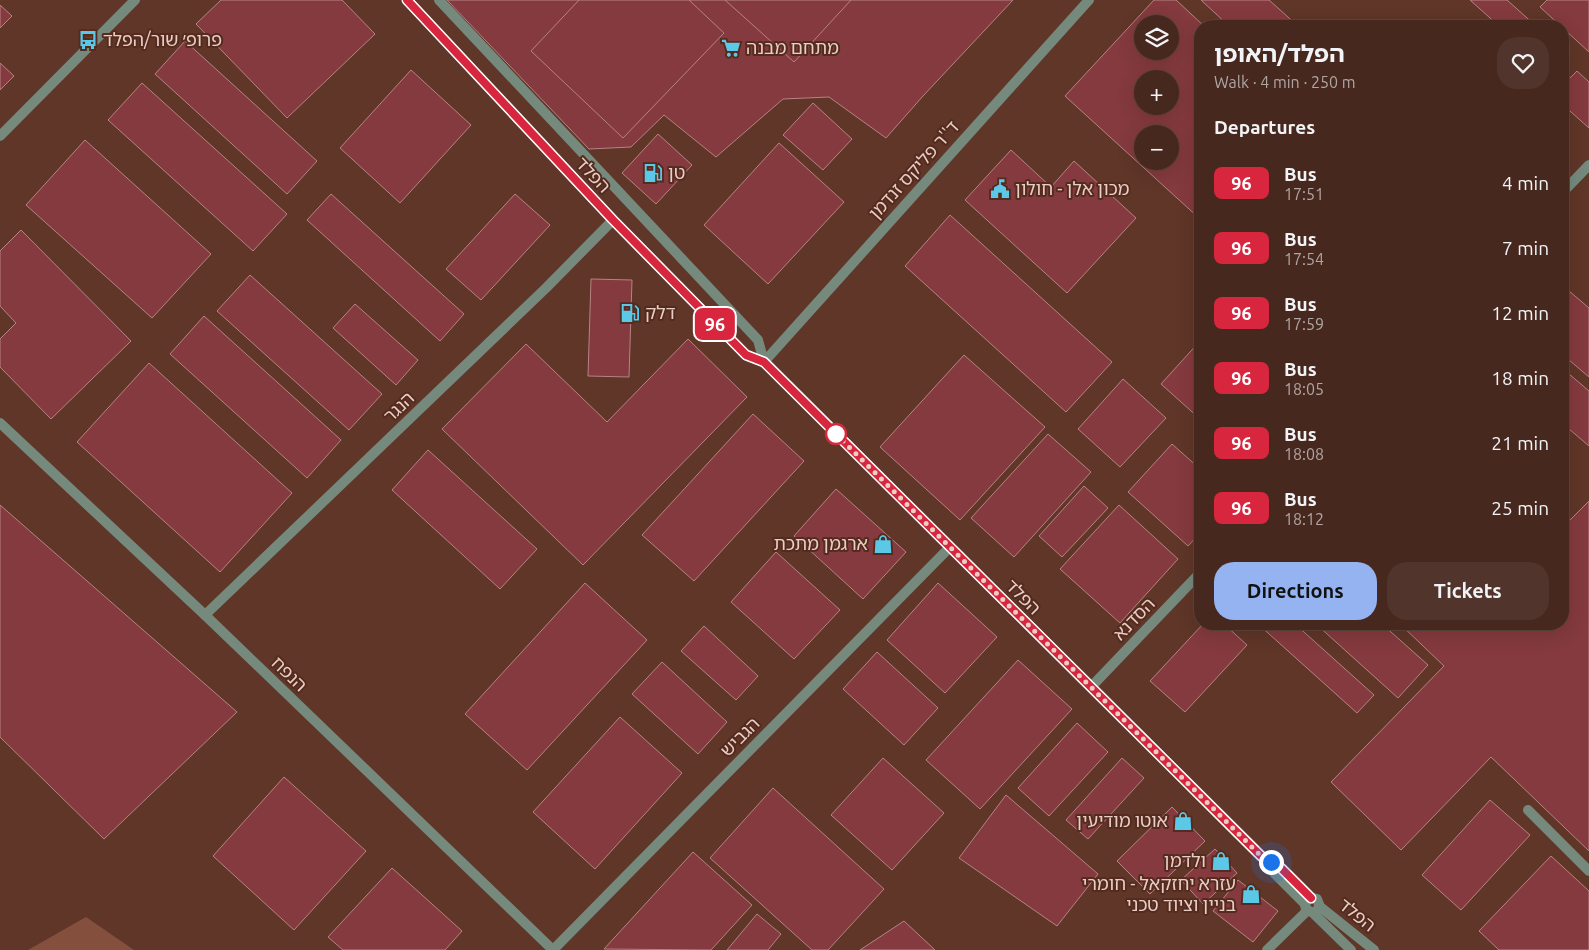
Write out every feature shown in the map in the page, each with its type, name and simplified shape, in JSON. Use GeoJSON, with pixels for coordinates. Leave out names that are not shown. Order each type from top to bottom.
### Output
{"type":"FeatureCollection","features":[{"type":"Feature","properties":{"kind":"street"},"geometry":{"type":"LineString","coordinates":[[0,136],[135,0]]}},
{"type":"Feature","properties":{"kind":"street","name":"הפלד"},"geometry":{"type":"LineString","coordinates":[[407,0],[613,220],[746,355],[764,362],[1261,856],[1276,874],[1311,906],[1351,950]]}},
{"type":"Feature","properties":{"kind":"street","name":"הפלד"},"geometry":{"type":"LineString","coordinates":[[439,0],[758,340],[764,362]]}},
{"type":"Feature","properties":{"kind":"street","name":"ד''ר פליקס זנדמן"},"geometry":{"type":"LineString","coordinates":[[764,362],[1089,0]]}},
{"type":"Feature","properties":{"kind":"street"},"geometry":{"type":"LineString","coordinates":[[1569,186],[1589,165]]}},
{"type":"Feature","properties":{"kind":"street","name":"הנגר"},"geometry":{"type":"LineString","coordinates":[[205,615],[546,288],[613,220]]}},
{"type":"Feature","properties":{"kind":"street","name":"הנפח"},"geometry":{"type":"LineString","coordinates":[[0,423],[205,615],[553,950]]}},
{"type":"Feature","properties":{"kind":"street","name":"הגביש"},"geometry":{"type":"LineString","coordinates":[[553,950],[950,547]]}},
{"type":"Feature","properties":{"kind":"street","name":"הסדנא"},"geometry":{"type":"LineString","coordinates":[[1091,687],[1194,579]]}},
{"type":"Feature","properties":{"kind":"street"},"geometry":{"type":"LineString","coordinates":[[1528,810],[1589,871]]}},
{"type":"Feature","properties":{"kind":"street"},"geometry":{"type":"LineString","coordinates":[[1267,950],[1311,906]]}},
{"type":"Feature","properties":{"kind":"street","name":"הפלד"},"geometry":{"type":"LineString","coordinates":[[1311,906],[1374,950]]}},
{"type":"Feature","properties":{"kind":"shaded area"},"geometry":{"type":"Polygon","coordinates":[[[86,917],[134,950],[28,950],[86,917]]]}},
{"type":"Feature","properties":{"kind":"building"},"geometry":{"type":"Polygon","coordinates":[[[221,0],[342,0],[375,34],[287,118],[196,24],[221,0]]]}},
{"type":"Feature","properties":{"kind":"building","name":"מתחם מבנה"},"geometry":{"type":"Polygon","coordinates":[[[447,0],[1013,0],[886,138],[829,97],[783,99],[716,157],[664,115],[631,147],[589,149],[447,0]]]}},
{"type":"Feature","properties":{"kind":"building"},"geometry":{"type":"Polygon","coordinates":[[[579,0],[689,0],[724,33],[623,138],[531,51],[579,0]]]}},
{"type":"Feature","properties":{"kind":"building"},"geometry":{"type":"Polygon","coordinates":[[[725,0],[851,0],[794,62],[725,0]]]}},
{"type":"Feature","properties":{"kind":"building"},"geometry":{"type":"Polygon","coordinates":[[[1154,0],[1176,0],[1198,20],[1194,20],[1194,214],[1146,170],[1179,170],[1179,125],[1134,125],[1134,159],[1065,96],[1134,22],[1134,60],[1179,60],[1179,15],[1140,15],[1154,0]]]}},
{"type":"Feature","properties":{"kind":"building"},"geometry":{"type":"Polygon","coordinates":[[[1201,0],[1269,0],[1291,20],[1223,20],[1201,0]]]}},
{"type":"Feature","properties":{"kind":"building"},"geometry":{"type":"Polygon","coordinates":[[[1470,0],[1507,0],[1529,20],[1492,20],[1470,0]]]}},
{"type":"Feature","properties":{"kind":"building"},"geometry":{"type":"Polygon","coordinates":[[[1547,0],[1589,0],[1589,52],[1569,34],[1569,20],[1554,20],[1540,7],[1547,0]]]}},
{"type":"Feature","properties":{"kind":"building"},"geometry":{"type":"Polygon","coordinates":[[[0,5],[12,16],[0,28],[0,5]]]}},
{"type":"Feature","properties":{"kind":"building"},"geometry":{"type":"Polygon","coordinates":[[[185,41],[317,161],[287,194],[155,74],[185,41]]]}},
{"type":"Feature","properties":{"kind":"building"},"geometry":{"type":"Polygon","coordinates":[[[0,63],[14,76],[0,90],[0,63]]]}},
{"type":"Feature","properties":{"kind":"building"},"geometry":{"type":"Polygon","coordinates":[[[411,70],[471,125],[400,203],[340,148],[411,70]]]}},
{"type":"Feature","properties":{"kind":"building"},"geometry":{"type":"Polygon","coordinates":[[[1577,71],[1589,82],[1589,128],[1569,110],[1569,79],[1577,71]]]}},
{"type":"Feature","properties":{"kind":"building"},"geometry":{"type":"Polygon","coordinates":[[[142,83],[287,214],[253,251],[108,120],[142,83]]]}},
{"type":"Feature","properties":{"kind":"building"},"geometry":{"type":"Polygon","coordinates":[[[813,103],[852,139],[823,170],[783,135],[813,103]]]}},
{"type":"Feature","properties":{"kind":"building"},"geometry":{"type":"Polygon","coordinates":[[[658,134],[692,165],[656,204],[622,173],[658,134]]]}},
{"type":"Feature","properties":{"kind":"building"},"geometry":{"type":"Polygon","coordinates":[[[85,140],[211,254],[152,318],[26,205],[85,140]]]}},
{"type":"Feature","properties":{"kind":"building"},"geometry":{"type":"Polygon","coordinates":[[[779,143],[844,202],[768,284],[704,225],[779,143]]]}},
{"type":"Feature","properties":{"kind":"building"},"geometry":{"type":"Polygon","coordinates":[[[1011,150],[1051,187],[1074,161],[1136,218],[1067,293],[965,200],[1011,150]]]}},
{"type":"Feature","properties":{"kind":"building"},"geometry":{"type":"Polygon","coordinates":[[[331,194],[464,314],[440,341],[307,220],[331,194]]]}},
{"type":"Feature","properties":{"kind":"building"},"geometry":{"type":"Polygon","coordinates":[[[515,194],[550,225],[481,300],[446,269],[515,194]]]}},
{"type":"Feature","properties":{"kind":"building"},"geometry":{"type":"Polygon","coordinates":[[[950,215],[1112,362],[1066,412],[905,266],[950,215]]]}},
{"type":"Feature","properties":{"kind":"building"},"geometry":{"type":"Polygon","coordinates":[[[21,230],[131,341],[51,419],[0,367],[0,339],[16,323],[0,306],[0,251],[21,230]]]}},
{"type":"Feature","properties":{"kind":"building"},"geometry":{"type":"Polygon","coordinates":[[[250,275],[382,394],[349,430],[217,311],[250,275]]]}},
{"type":"Feature","properties":{"kind":"building"},"geometry":{"type":"Polygon","coordinates":[[[591,279],[632,280],[629,377],[588,376],[591,279]]]}},
{"type":"Feature","properties":{"kind":"building"},"geometry":{"type":"Polygon","coordinates":[[[1569,291],[1589,308],[1589,377],[1569,360],[1569,291]]]}},
{"type":"Feature","properties":{"kind":"building"},"geometry":{"type":"Polygon","coordinates":[[[355,304],[418,360],[396,385],[333,328],[355,304]]]}},
{"type":"Feature","properties":{"kind":"building"},"geometry":{"type":"Polygon","coordinates":[[[204,316],[341,440],[307,478],[170,354],[204,316]]]}},
{"type":"Feature","properties":{"kind":"building"},"geometry":{"type":"Polygon","coordinates":[[[688,339],[747,397],[583,565],[442,429],[526,344],[607,422],[688,339]]]}},
{"type":"Feature","properties":{"kind":"building"},"geometry":{"type":"Polygon","coordinates":[[[1194,348],[1194,414],[1161,384],[1194,348]]]}},
{"type":"Feature","properties":{"kind":"building"},"geometry":{"type":"Polygon","coordinates":[[[964,355],[1045,427],[960,520],[880,447],[964,355]]]}},
{"type":"Feature","properties":{"kind":"building"},"geometry":{"type":"Polygon","coordinates":[[[149,363],[292,493],[220,572],[77,442],[149,363]]]}},
{"type":"Feature","properties":{"kind":"building"},"geometry":{"type":"Polygon","coordinates":[[[1569,374],[1589,391],[1589,446],[1569,429],[1569,374]]]}},
{"type":"Feature","properties":{"kind":"building"},"geometry":{"type":"Polygon","coordinates":[[[1123,379],[1166,418],[1120,467],[1078,429],[1123,379]]]}},
{"type":"Feature","properties":{"kind":"building"},"geometry":{"type":"Polygon","coordinates":[[[753,414],[804,461],[694,581],[642,535],[753,414]]]}},
{"type":"Feature","properties":{"kind":"building"},"geometry":{"type":"Polygon","coordinates":[[[1048,434],[1091,472],[1014,557],[971,518],[1048,434]]]}},
{"type":"Feature","properties":{"kind":"building"},"geometry":{"type":"Polygon","coordinates":[[[1172,444],[1194,464],[1194,540],[1188,546],[1128,492],[1172,444]]]}},
{"type":"Feature","properties":{"kind":"building"},"geometry":{"type":"Polygon","coordinates":[[[428,450],[537,549],[500,589],[392,490],[428,450]]]}},
{"type":"Feature","properties":{"kind":"building"},"geometry":{"type":"Polygon","coordinates":[[[1084,486],[1108,508],[1062,557],[1039,536],[1084,486]]]}},
{"type":"Feature","properties":{"kind":"building"},"geometry":{"type":"Polygon","coordinates":[[[836,489],[906,552],[863,599],[794,536],[836,489]]]}},
{"type":"Feature","properties":{"kind":"building"},"geometry":{"type":"Polygon","coordinates":[[[1589,501],[1589,851],[1491,757],[1401,850],[1331,782],[1444,666],[1406,630],[1569,630],[1569,521],[1589,501]]]}},
{"type":"Feature","properties":{"kind":"building"},"geometry":{"type":"Polygon","coordinates":[[[0,505],[237,712],[104,839],[0,737],[0,505]]]}},
{"type":"Feature","properties":{"kind":"building"},"geometry":{"type":"Polygon","coordinates":[[[1119,505],[1178,559],[1120,623],[1060,569],[1119,505]]]}},
{"type":"Feature","properties":{"kind":"building"},"geometry":{"type":"Polygon","coordinates":[[[776,552],[840,610],[794,659],[731,602],[776,552]]]}},
{"type":"Feature","properties":{"kind":"building"},"geometry":{"type":"Polygon","coordinates":[[[585,583],[647,640],[527,770],[465,714],[585,583]]]}},
{"type":"Feature","properties":{"kind":"building"},"geometry":{"type":"Polygon","coordinates":[[[938,583],[997,637],[945,693],[887,640],[938,583]]]}},
{"type":"Feature","properties":{"kind":"building"},"geometry":{"type":"Polygon","coordinates":[[[704,626],[758,676],[736,700],[681,651],[704,626]]]}},
{"type":"Feature","properties":{"kind":"building"},"geometry":{"type":"Polygon","coordinates":[[[1197,630],[1231,630],[1247,645],[1185,712],[1150,681],[1197,630]]]}},
{"type":"Feature","properties":{"kind":"building"},"geometry":{"type":"Polygon","coordinates":[[[1265,630],[1302,630],[1374,695],[1357,713],[1265,630]]]}},
{"type":"Feature","properties":{"kind":"building"},"geometry":{"type":"Polygon","coordinates":[[[1323,630],[1389,630],[1428,665],[1398,698],[1323,630]]]}},
{"type":"Feature","properties":{"kind":"building"},"geometry":{"type":"Polygon","coordinates":[[[877,652],[938,708],[904,745],[843,689],[877,652]]]}},
{"type":"Feature","properties":{"kind":"building"},"geometry":{"type":"Polygon","coordinates":[[[1018,660],[1072,709],[980,809],[926,760],[1018,660]]]}},
{"type":"Feature","properties":{"kind":"building"},"geometry":{"type":"Polygon","coordinates":[[[662,662],[727,722],[698,754],[632,694],[662,662]]]}},
{"type":"Feature","properties":{"kind":"building"},"geometry":{"type":"Polygon","coordinates":[[[620,717],[682,773],[595,869],[533,812],[620,717]]]}},
{"type":"Feature","properties":{"kind":"building"},"geometry":{"type":"Polygon","coordinates":[[[1077,723],[1108,752],[1049,816],[1018,788],[1077,723]]]}},
{"type":"Feature","properties":{"kind":"building"},"geometry":{"type":"Polygon","coordinates":[[[883,758],[944,813],[892,870],[831,815],[883,758]]]}},
{"type":"Feature","properties":{"kind":"building"},"geometry":{"type":"Polygon","coordinates":[[[1122,758],[1144,778],[1088,839],[1066,820],[1122,758]]]}},
{"type":"Feature","properties":{"kind":"building"},"geometry":{"type":"Polygon","coordinates":[[[284,777],[366,851],[294,930],[213,856],[284,777]]]}},
{"type":"Feature","properties":{"kind":"building"},"geometry":{"type":"Polygon","coordinates":[[[773,788],[884,889],[828,950],[812,950],[710,858],[773,788]]]}},
{"type":"Feature","properties":{"kind":"building"},"geometry":{"type":"Polygon","coordinates":[[[1006,795],[1098,874],[1057,926],[959,858],[1006,795]]]}},
{"type":"Feature","properties":{"kind":"building"},"geometry":{"type":"Polygon","coordinates":[[[1490,800],[1530,835],[1461,910],[1422,875],[1490,800]]]}},
{"type":"Feature","properties":{"kind":"building"},"geometry":{"type":"Polygon","coordinates":[[[1172,807],[1205,841],[1150,894],[1117,861],[1172,807]]]}},
{"type":"Feature","properties":{"kind":"building"},"geometry":{"type":"Polygon","coordinates":[[[1215,849],[1237,873],[1203,904],[1181,880],[1215,849]]]}},
{"type":"Feature","properties":{"kind":"building"},"geometry":{"type":"Polygon","coordinates":[[[693,852],[752,905],[711,950],[604,949],[693,852]]]}},
{"type":"Feature","properties":{"kind":"building"},"geometry":{"type":"Polygon","coordinates":[[[1551,856],[1589,891],[1589,950],[1499,950],[1479,931],[1551,856]]]}},
{"type":"Feature","properties":{"kind":"building"},"geometry":{"type":"Polygon","coordinates":[[[392,868],[462,931],[445,950],[343,950],[328,937],[392,868]]]}},
{"type":"Feature","properties":{"kind":"building"},"geometry":{"type":"Polygon","coordinates":[[[1238,880],[1278,911],[1253,942],[1213,911],[1238,880]]]}},
{"type":"Feature","properties":{"kind":"building"},"geometry":{"type":"Polygon","coordinates":[[[757,914],[781,934],[768,950],[727,950],[757,914]]]}},
{"type":"Feature","properties":{"kind":"building"},"geometry":{"type":"Polygon","coordinates":[[[904,921],[935,950],[860,950],[904,921]]]}},
{"type":"Feature","properties":{"kind":"bus line","name":"96"},"geometry":{"type":"LineString","coordinates":[[407,0],[613,220],[746,355],[764,362],[1261,856],[1281,868],[1311,898]]}},
{"type":"Feature","properties":{"kind":"place","name":"פרופ׳ שור/הפלד"},"geometry":{"type":"Point","coordinates":[88,40]}},
{"type":"Feature","properties":{"kind":"place","name":"מתחם מבנה"},"geometry":{"type":"Point","coordinates":[731,48]}},
{"type":"Feature","properties":{"kind":"place","name":"טן"},"geometry":{"type":"Point","coordinates":[653,173]}},
{"type":"Feature","properties":{"kind":"place","name":"מכון אלן - חולון"},"geometry":{"type":"Point","coordinates":[1000,189]}},
{"type":"Feature","properties":{"kind":"place","name":"דלק"},"geometry":{"type":"Point","coordinates":[630,313]}},
{"type":"Feature","properties":{"kind":"place","name":"ארגמן מתכת"},"geometry":{"type":"Point","coordinates":[883,544]}},
{"type":"Feature","properties":{"kind":"place","name":"אוטו מודיעין"},"geometry":{"type":"Point","coordinates":[1183,821]}},
{"type":"Feature","properties":{"kind":"place","name":"ולדמן"},"geometry":{"type":"Point","coordinates":[1221,861]}},
{"type":"Feature","properties":{"kind":"place","name":"עזרא יחזקאל - חומרי בניין וציוד טכני"},"geometry":{"type":"Point","coordinates":[1251,894]}},
{"type":"Feature","properties":{"kind":"route"},"geometry":{"type":"LineString","coordinates":[[836,434],[830,428],[1261,856],[1271,862]]}}]}
